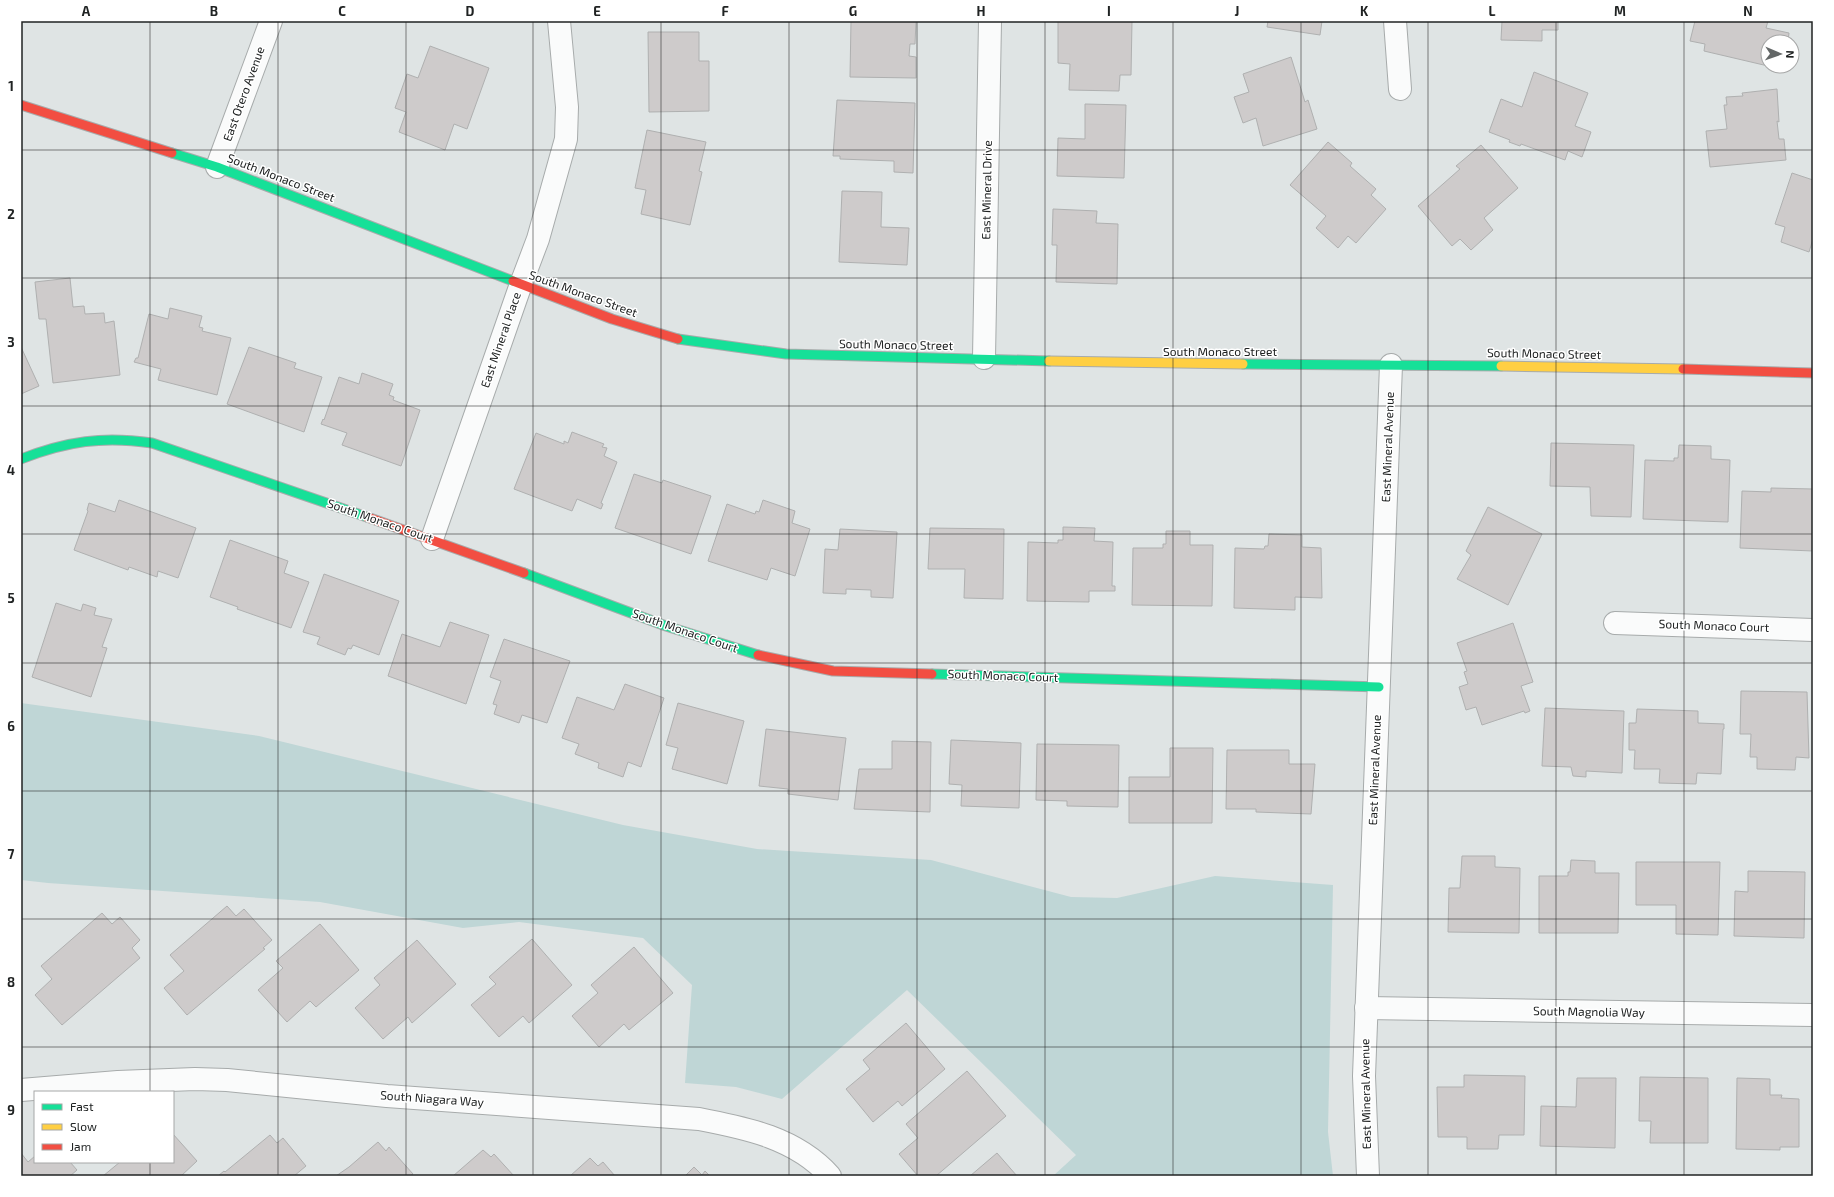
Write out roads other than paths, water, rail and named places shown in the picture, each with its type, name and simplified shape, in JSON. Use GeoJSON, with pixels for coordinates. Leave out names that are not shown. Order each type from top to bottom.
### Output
{"type":"FeatureCollection","features":[{"type":"Feature","properties":{"kind":"street","name":"East Otero Avenue"},"geometry":{"type":"LineString","coordinates":[[217,167],[271,21]]}},
{"type":"Feature","properties":{"kind":"street","name":"East Mineral Place"},"geometry":{"type":"LineString","coordinates":[[432,539],[544,221],[566,139],[567,107],[559,21]]}},
{"type":"Feature","properties":{"kind":"street","name":"East Mineral Drive"},"geometry":{"type":"LineString","coordinates":[[984,358],[990,21]]}},
{"type":"Feature","properties":{"kind":"street"},"geometry":{"type":"LineString","coordinates":[[1395,21],[1400,89]]}},
{"type":"Feature","properties":{"kind":"street","name":"South Monaco Street"},"geometry":{"type":"LineString","coordinates":[[21,105],[217,167],[612,319],[690,342],[786,354],[1174,364],[1614,367],[1813,373]]}},
{"type":"Feature","properties":{"kind":"street","name":"East Mineral Avenue"},"geometry":{"type":"LineString","coordinates":[[1368,1176],[1364,1076],[1391,365]]}},
{"type":"Feature","properties":{"kind":"street","name":"South Monaco Court"},"geometry":{"type":"LineString","coordinates":[[21,459],[54,446],[92,438],[127,439],[152,443],[432,539],[717,644],[794,665],[833,671],[1379,687]]}},
{"type":"Feature","properties":{"kind":"street","name":"South Monaco Court"},"geometry":{"type":"LineString","coordinates":[[1615,623],[1813,630]]}},
{"type":"Feature","properties":{"kind":"street","name":"South Magnolia Way"},"geometry":{"type":"LineString","coordinates":[[1366,1008],[1813,1015]]}},
{"type":"Feature","properties":{"kind":"street","name":"South Niagara Way"},"geometry":{"type":"LineString","coordinates":[[21,1090],[118,1082],[195,1079],[227,1080],[387,1096],[699,1120],[743,1128],[775,1139],[804,1153],[830,1176]]}}]}
